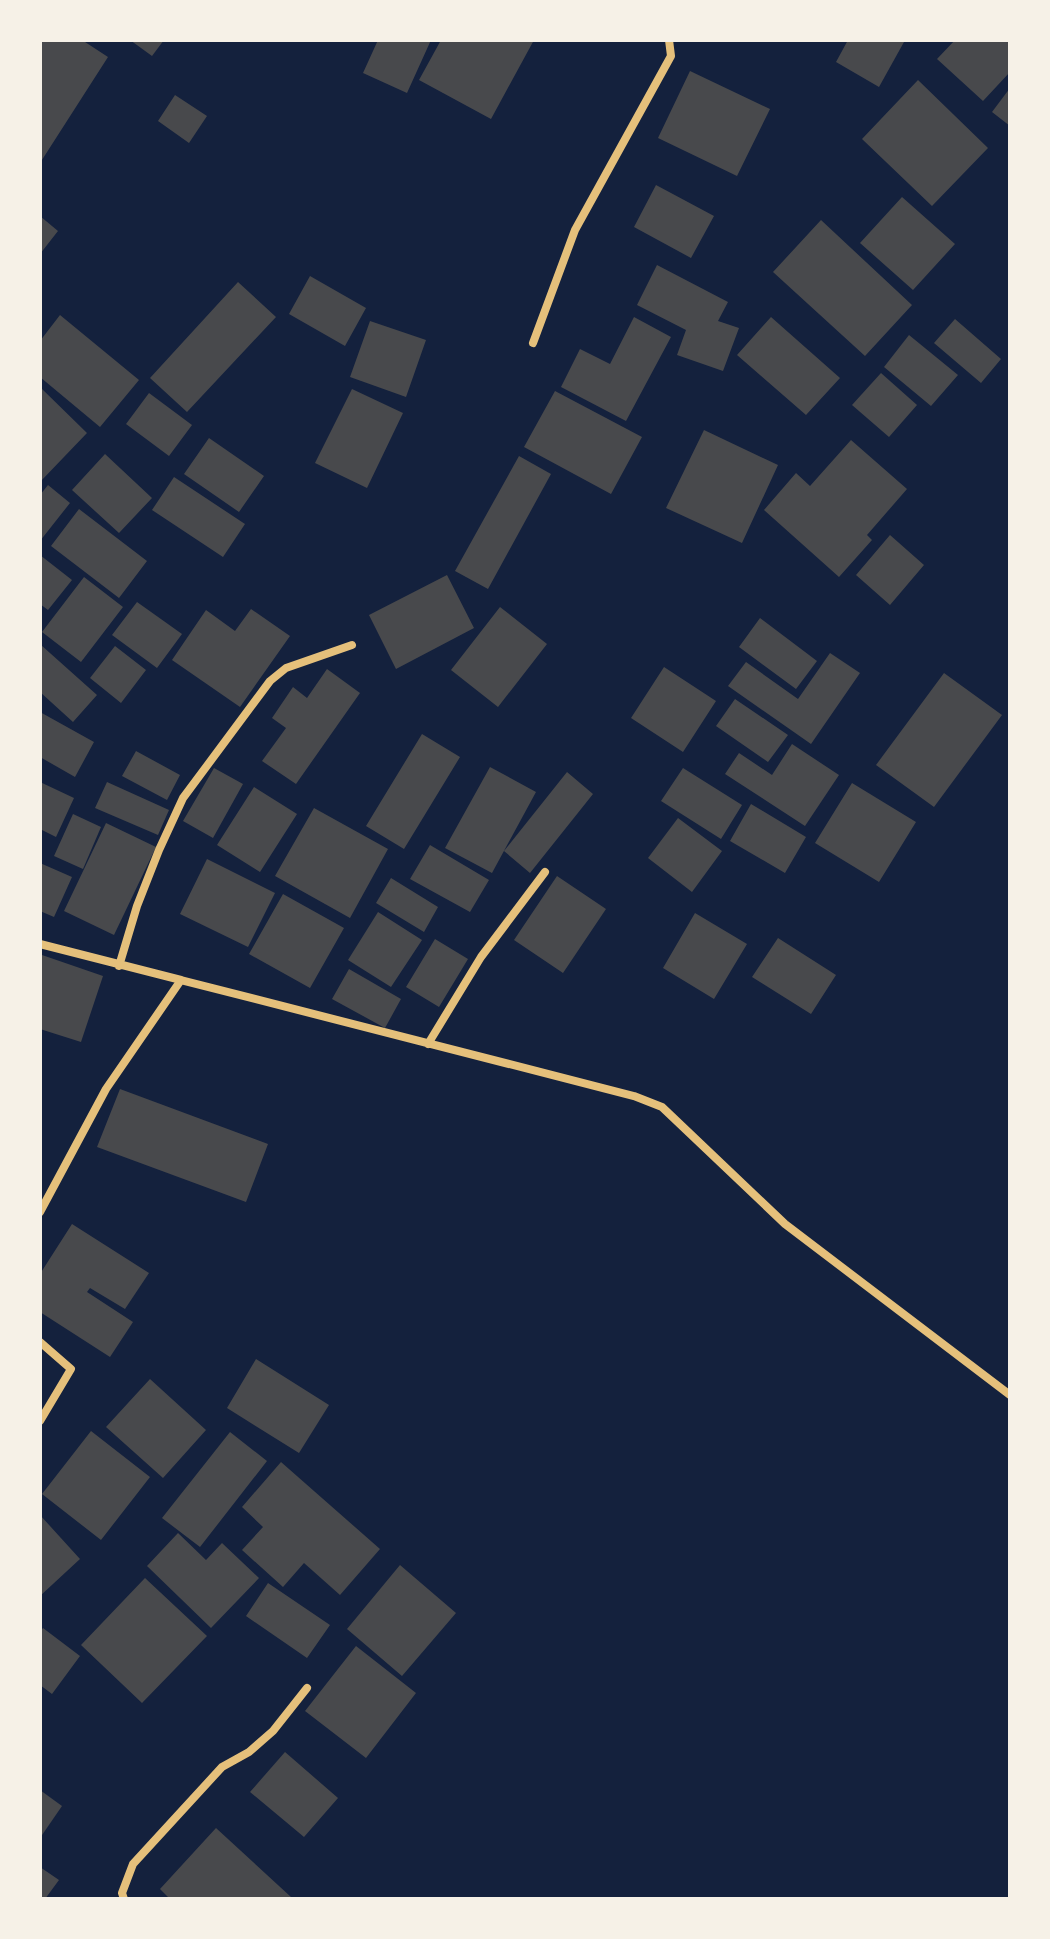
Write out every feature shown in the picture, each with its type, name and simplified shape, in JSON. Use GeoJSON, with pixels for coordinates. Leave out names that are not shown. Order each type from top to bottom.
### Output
{"type":"FeatureCollection","features":[{"type":"Feature","properties":{"kind":"street"},"geometry":{"type":"LineString","coordinates":[[533,343],[575,230],[671,56],[669,40]]}},
{"type":"Feature","properties":{"kind":"street"},"geometry":{"type":"LineString","coordinates":[[119,966],[137,906],[183,798],[270,681],[286,668],[352,645]]}},
{"type":"Feature","properties":{"kind":"street"},"geometry":{"type":"LineString","coordinates":[[428,1044],[481,957],[545,872]]}},
{"type":"Feature","properties":{"kind":"street"},"geometry":{"type":"LineString","coordinates":[[40,944],[634,1096],[662,1107],[785,1224],[1010,1395]]}},
{"type":"Feature","properties":{"kind":"street"},"geometry":{"type":"LineString","coordinates":[[40,1212],[106,1089],[181,980]]}},
{"type":"Feature","properties":{"kind":"street"},"geometry":{"type":"LineString","coordinates":[[40,1342],[71,1369],[40,1421]]}},
{"type":"Feature","properties":{"kind":"street"},"geometry":{"type":"LineString","coordinates":[[124,1899],[122,1893],[133,1864],[222,1767],[249,1752],[273,1731],[307,1688]]}},
{"type":"Feature","properties":{"kind":"building"},"geometry":{"type":"Polygon","coordinates":[[[40,40],[82,40],[108,57],[40,163],[40,40]]]}},
{"type":"Feature","properties":{"kind":"building"},"geometry":{"type":"Polygon","coordinates":[[[130,40],[164,40],[152,56],[130,40]]]}},
{"type":"Feature","properties":{"kind":"building"},"geometry":{"type":"Polygon","coordinates":[[[378,40],[431,40],[407,93],[363,73],[378,40]]]}},
{"type":"Feature","properties":{"kind":"building"},"geometry":{"type":"Polygon","coordinates":[[[441,40],[534,40],[491,119],[419,80],[441,40]]]}},
{"type":"Feature","properties":{"kind":"building"},"geometry":{"type":"Polygon","coordinates":[[[848,40],[904,42],[879,87],[836,62],[848,40]]]}},
{"type":"Feature","properties":{"kind":"building"},"geometry":{"type":"Polygon","coordinates":[[[955,40],[1007,40],[1010,43],[1010,72],[983,101],[937,59],[955,40]]]}},
{"type":"Feature","properties":{"kind":"building"},"geometry":{"type":"Polygon","coordinates":[[[690,71],[770,109],[737,176],[658,138],[690,71]]]}},
{"type":"Feature","properties":{"kind":"building"},"geometry":{"type":"Polygon","coordinates":[[[918,80],[988,148],[932,206],[862,139],[918,80]]]}},
{"type":"Feature","properties":{"kind":"building"},"geometry":{"type":"Polygon","coordinates":[[[1010,88],[1010,126],[992,112],[1010,88]]]}},
{"type":"Feature","properties":{"kind":"building"},"geometry":{"type":"Polygon","coordinates":[[[175,95],[207,116],[189,143],[158,121],[175,95]]]}},
{"type":"Feature","properties":{"kind":"building"},"geometry":{"type":"Polygon","coordinates":[[[656,185],[714,216],[691,258],[634,227],[656,185]]]}},
{"type":"Feature","properties":{"kind":"building"},"geometry":{"type":"Polygon","coordinates":[[[902,197],[955,244],[913,290],[860,243],[902,197]]]}},
{"type":"Feature","properties":{"kind":"building"},"geometry":{"type":"Polygon","coordinates":[[[40,216],[58,231],[40,254],[40,216]]]}},
{"type":"Feature","properties":{"kind":"building"},"geometry":{"type":"Polygon","coordinates":[[[821,220],[912,305],[865,356],[773,272],[821,220]]]}},
{"type":"Feature","properties":{"kind":"building"},"geometry":{"type":"Polygon","coordinates":[[[657,265],[728,302],[718,321],[739,328],[723,371],[677,355],[686,330],[637,305],[657,265]]]}},
{"type":"Feature","properties":{"kind":"building"},"geometry":{"type":"Polygon","coordinates":[[[310,276],[366,308],[345,346],[289,314],[310,276]]]}},
{"type":"Feature","properties":{"kind":"building"},"geometry":{"type":"Polygon","coordinates":[[[238,282],[276,317],[187,412],[150,378],[238,282]]]}},
{"type":"Feature","properties":{"kind":"building"},"geometry":{"type":"Polygon","coordinates":[[[60,315],[139,380],[100,427],[40,377],[40,341],[60,315]]]}},
{"type":"Feature","properties":{"kind":"building"},"geometry":{"type":"Polygon","coordinates":[[[634,317],[671,337],[626,421],[561,387],[580,349],[610,364],[634,317]]]}},
{"type":"Feature","properties":{"kind":"building"},"geometry":{"type":"Polygon","coordinates":[[[771,317],[840,378],[806,415],[737,355],[771,317]]]}},
{"type":"Feature","properties":{"kind":"building"},"geometry":{"type":"Polygon","coordinates":[[[955,319],[1001,359],[981,383],[934,343],[955,319]]]}},
{"type":"Feature","properties":{"kind":"building"},"geometry":{"type":"Polygon","coordinates":[[[370,321],[426,340],[406,397],[350,377],[370,321]]]}},
{"type":"Feature","properties":{"kind":"building"},"geometry":{"type":"Polygon","coordinates":[[[909,335],[958,375],[931,406],[884,367],[909,335]]]}},
{"type":"Feature","properties":{"kind":"building"},"geometry":{"type":"Polygon","coordinates":[[[881,373],[917,405],[889,437],[852,405],[881,373]]]}},
{"type":"Feature","properties":{"kind":"building"},"geometry":{"type":"Polygon","coordinates":[[[40,387],[87,433],[40,482],[40,387]]]}},
{"type":"Feature","properties":{"kind":"building"},"geometry":{"type":"Polygon","coordinates":[[[352,389],[403,413],[367,488],[315,463],[352,389]]]}},
{"type":"Feature","properties":{"kind":"building"},"geometry":{"type":"Polygon","coordinates":[[[555,391],[642,437],[611,494],[524,447],[555,391]]]}},
{"type":"Feature","properties":{"kind":"building"},"geometry":{"type":"Polygon","coordinates":[[[149,393],[192,425],[169,456],[126,424],[149,393]]]}},
{"type":"Feature","properties":{"kind":"building"},"geometry":{"type":"Polygon","coordinates":[[[704,430],[778,465],[742,543],[666,508],[704,430]]]}},
{"type":"Feature","properties":{"kind":"building"},"geometry":{"type":"Polygon","coordinates":[[[209,438],[264,476],[239,512],[184,474],[209,438]]]}},
{"type":"Feature","properties":{"kind":"building"},"geometry":{"type":"Polygon","coordinates":[[[851,440],[907,489],[867,535],[872,540],[839,577],[764,510],[796,473],[810,486],[851,440]]]}},
{"type":"Feature","properties":{"kind":"building"},"geometry":{"type":"Polygon","coordinates":[[[105,454],[152,498],[119,533],[72,490],[105,454]]]}},
{"type":"Feature","properties":{"kind":"building"},"geometry":{"type":"Polygon","coordinates":[[[519,456],[551,474],[488,589],[455,571],[519,456]]]}},
{"type":"Feature","properties":{"kind":"building"},"geometry":{"type":"Polygon","coordinates":[[[174,477],[245,524],[223,557],[152,510],[174,477]]]}},
{"type":"Feature","properties":{"kind":"building"},"geometry":{"type":"Polygon","coordinates":[[[48,485],[70,503],[40,541],[40,495],[48,485]]]}},
{"type":"Feature","properties":{"kind":"building"},"geometry":{"type":"Polygon","coordinates":[[[79,509],[147,561],[119,598],[51,546],[79,509]]]}},
{"type":"Feature","properties":{"kind":"building"},"geometry":{"type":"Polygon","coordinates":[[[890,535],[924,565],[890,605],[856,575],[890,535]]]}},
{"type":"Feature","properties":{"kind":"building"},"geometry":{"type":"Polygon","coordinates":[[[40,555],[72,580],[48,610],[40,604],[40,555]]]}},
{"type":"Feature","properties":{"kind":"building"},"geometry":{"type":"Polygon","coordinates":[[[447,575],[474,628],[396,669],[369,615],[447,575]]]}},
{"type":"Feature","properties":{"kind":"building"},"geometry":{"type":"Polygon","coordinates":[[[84,577],[123,607],[81,662],[42,632],[84,577]]]}},
{"type":"Feature","properties":{"kind":"building"},"geometry":{"type":"Polygon","coordinates":[[[137,602],[182,634],[157,668],[112,635],[137,602]]]}},
{"type":"Feature","properties":{"kind":"building"},"geometry":{"type":"Polygon","coordinates":[[[500,607],[547,644],[498,707],[451,670],[500,607]]]}},
{"type":"Feature","properties":{"kind":"building"},"geometry":{"type":"Polygon","coordinates":[[[251,609],[290,636],[240,707],[172,660],[206,610],[235,631],[251,609]]]}},
{"type":"Feature","properties":{"kind":"building"},"geometry":{"type":"Polygon","coordinates":[[[760,618],[817,661],[796,689],[739,647],[760,618]]]}},
{"type":"Feature","properties":{"kind":"building"},"geometry":{"type":"Polygon","coordinates":[[[41,645],[97,695],[73,722],[40,692],[41,645]]]}},
{"type":"Feature","properties":{"kind":"building"},"geometry":{"type":"Polygon","coordinates":[[[115,646],[146,670],[121,703],[90,678],[115,646]]]}},
{"type":"Feature","properties":{"kind":"building"},"geometry":{"type":"Polygon","coordinates":[[[830,653],[860,673],[811,744],[728,686],[746,662],[798,699],[830,653]]]}},
{"type":"Feature","properties":{"kind":"building"},"geometry":{"type":"Polygon","coordinates":[[[664,667],[716,701],[683,752],[631,718],[664,667]]]}},
{"type":"Feature","properties":{"kind":"building"},"geometry":{"type":"Polygon","coordinates":[[[327,669],[360,693],[296,784],[262,761],[286,728],[272,718],[293,687],[307,698],[327,669]]]}},
{"type":"Feature","properties":{"kind":"building"},"geometry":{"type":"Polygon","coordinates":[[[944,673],[1002,715],[934,807],[876,765],[944,673]]]}},
{"type":"Feature","properties":{"kind":"building"},"geometry":{"type":"Polygon","coordinates":[[[735,699],[788,735],[768,762],[716,726],[735,699]]]}},
{"type":"Feature","properties":{"kind":"building"},"geometry":{"type":"Polygon","coordinates":[[[40,712],[94,742],[75,777],[40,757],[40,712]]]}},
{"type":"Feature","properties":{"kind":"building"},"geometry":{"type":"Polygon","coordinates":[[[422,734],[460,757],[404,849],[366,826],[422,734]]]}},
{"type":"Feature","properties":{"kind":"building"},"geometry":{"type":"Polygon","coordinates":[[[792,744],[839,775],[805,826],[725,774],[739,753],[772,775],[792,744]]]}},
{"type":"Feature","properties":{"kind":"building"},"geometry":{"type":"Polygon","coordinates":[[[136,751],[180,775],[167,800],[122,776],[136,751]]]}},
{"type":"Feature","properties":{"kind":"building"},"geometry":{"type":"Polygon","coordinates":[[[490,767],[536,792],[492,873],[445,848],[490,767]]]}},
{"type":"Feature","properties":{"kind":"building"},"geometry":{"type":"Polygon","coordinates":[[[214,768],[243,784],[213,838],[183,821],[214,768]]]}},
{"type":"Feature","properties":{"kind":"building"},"geometry":{"type":"Polygon","coordinates":[[[683,768],[742,805],[721,839],[661,801],[683,768]]]}},
{"type":"Feature","properties":{"kind":"building"},"geometry":{"type":"Polygon","coordinates":[[[567,772],[593,794],[530,873],[504,851],[567,772]]]}},
{"type":"Feature","properties":{"kind":"building"},"geometry":{"type":"Polygon","coordinates":[[[40,782],[74,798],[56,837],[40,829],[40,782]]]}},
{"type":"Feature","properties":{"kind":"building"},"geometry":{"type":"Polygon","coordinates":[[[107,782],[169,810],[158,835],[95,808],[107,782]]]}},
{"type":"Feature","properties":{"kind":"building"},"geometry":{"type":"Polygon","coordinates":[[[852,783],[916,822],[879,882],[815,843],[852,783]]]}},
{"type":"Feature","properties":{"kind":"building"},"geometry":{"type":"Polygon","coordinates":[[[254,787],[297,814],[260,872],[217,845],[254,787]]]}},
{"type":"Feature","properties":{"kind":"building"},"geometry":{"type":"Polygon","coordinates":[[[751,804],[806,837],[785,873],[730,841],[751,804]]]}},
{"type":"Feature","properties":{"kind":"building"},"geometry":{"type":"Polygon","coordinates":[[[314,808],[388,849],[350,918],[275,876],[314,808]]]}},
{"type":"Feature","properties":{"kind":"building"},"geometry":{"type":"Polygon","coordinates":[[[73,814],[101,827],[83,869],[54,856],[73,814]]]}},
{"type":"Feature","properties":{"kind":"building"},"geometry":{"type":"Polygon","coordinates":[[[678,818],[722,851],[692,892],[648,858],[678,818]]]}},
{"type":"Feature","properties":{"kind":"building"},"geometry":{"type":"Polygon","coordinates":[[[106,823],[156,847],[114,935],[64,911],[106,823]]]}},
{"type":"Feature","properties":{"kind":"building"},"geometry":{"type":"Polygon","coordinates":[[[430,845],[489,880],[470,912],[410,879],[430,845]]]}},
{"type":"Feature","properties":{"kind":"building"},"geometry":{"type":"Polygon","coordinates":[[[207,859],[275,893],[248,947],[180,914],[207,859]]]}},
{"type":"Feature","properties":{"kind":"building"},"geometry":{"type":"Polygon","coordinates":[[[40,863],[72,877],[54,917],[40,911],[40,863]]]}},
{"type":"Feature","properties":{"kind":"building"},"geometry":{"type":"Polygon","coordinates":[[[557,876],[606,909],[563,973],[514,940],[557,876]]]}},
{"type":"Feature","properties":{"kind":"building"},"geometry":{"type":"Polygon","coordinates":[[[391,878],[438,907],[424,932],[376,903],[391,878]]]}},
{"type":"Feature","properties":{"kind":"building"},"geometry":{"type":"Polygon","coordinates":[[[283,894],[344,928],[310,988],[249,954],[283,894]]]}},
{"type":"Feature","properties":{"kind":"building"},"geometry":{"type":"Polygon","coordinates":[[[378,912],[422,940],[391,987],[348,960],[378,912]]]}},
{"type":"Feature","properties":{"kind":"building"},"geometry":{"type":"Polygon","coordinates":[[[695,913],[747,944],[714,999],[663,968],[695,913]]]}},
{"type":"Feature","properties":{"kind":"building"},"geometry":{"type":"Polygon","coordinates":[[[778,938],[836,975],[811,1014],[752,977],[778,938]]]}},
{"type":"Feature","properties":{"kind":"building"},"geometry":{"type":"Polygon","coordinates":[[[435,939],[468,959],[439,1007],[406,987],[435,939]]]}},
{"type":"Feature","properties":{"kind":"building"},"geometry":{"type":"Polygon","coordinates":[[[42,955],[103,976],[81,1042],[40,1029],[42,955]]]}},
{"type":"Feature","properties":{"kind":"building"},"geometry":{"type":"Polygon","coordinates":[[[349,969],[401,999],[385,1028],[332,999],[349,969]]]}},
{"type":"Feature","properties":{"kind":"building"},"geometry":{"type":"Polygon","coordinates":[[[120,1089],[268,1144],[246,1202],[97,1147],[120,1089]]]}},
{"type":"Feature","properties":{"kind":"building"},"geometry":{"type":"Polygon","coordinates":[[[72,1224],[149,1273],[125,1309],[90,1288],[87,1292],[133,1322],[110,1357],[40,1312],[40,1274],[72,1224]]]}},
{"type":"Feature","properties":{"kind":"building"},"geometry":{"type":"Polygon","coordinates":[[[256,1359],[329,1405],[299,1453],[227,1408],[256,1359]]]}},
{"type":"Feature","properties":{"kind":"building"},"geometry":{"type":"Polygon","coordinates":[[[150,1379],[206,1430],[163,1478],[106,1427],[150,1379]]]}},
{"type":"Feature","properties":{"kind":"building"},"geometry":{"type":"Polygon","coordinates":[[[91,1431],[150,1477],[101,1540],[42,1494],[91,1431]]]}},
{"type":"Feature","properties":{"kind":"building"},"geometry":{"type":"Polygon","coordinates":[[[230,1432],[267,1461],[200,1547],[162,1518],[230,1432]]]}},
{"type":"Feature","properties":{"kind":"building"},"geometry":{"type":"Polygon","coordinates":[[[281,1462],[380,1549],[340,1595],[304,1563],[283,1587],[242,1550],[263,1527],[242,1507],[281,1462]]]}},
{"type":"Feature","properties":{"kind":"building"},"geometry":{"type":"Polygon","coordinates":[[[40,1515],[80,1559],[40,1596],[40,1515]]]}},
{"type":"Feature","properties":{"kind":"building"},"geometry":{"type":"Polygon","coordinates":[[[178,1533],[206,1560],[222,1543],[259,1578],[211,1628],[147,1566],[178,1533]]]}},
{"type":"Feature","properties":{"kind":"building"},"geometry":{"type":"Polygon","coordinates":[[[400,1565],[456,1613],[402,1676],[347,1629],[400,1565]]]}},
{"type":"Feature","properties":{"kind":"building"},"geometry":{"type":"Polygon","coordinates":[[[145,1578],[207,1636],[142,1703],[81,1645],[145,1578]]]}},
{"type":"Feature","properties":{"kind":"building"},"geometry":{"type":"Polygon","coordinates":[[[268,1583],[330,1625],[307,1658],[246,1616],[268,1583]]]}},
{"type":"Feature","properties":{"kind":"building"},"geometry":{"type":"Polygon","coordinates":[[[43,1628],[80,1656],[52,1694],[40,1685],[40,1632],[43,1628]]]}},
{"type":"Feature","properties":{"kind":"building"},"geometry":{"type":"Polygon","coordinates":[[[356,1646],[416,1693],[366,1758],[305,1711],[356,1646]]]}},
{"type":"Feature","properties":{"kind":"building"},"geometry":{"type":"Polygon","coordinates":[[[285,1752],[338,1798],[304,1837],[250,1792],[285,1752]]]}},
{"type":"Feature","properties":{"kind":"building"},"geometry":{"type":"Polygon","coordinates":[[[40,1790],[62,1806],[40,1838],[40,1790]]]}},
{"type":"Feature","properties":{"kind":"building"},"geometry":{"type":"Polygon","coordinates":[[[216,1828],[291,1897],[170,1899],[160,1889],[216,1828]]]}},
{"type":"Feature","properties":{"kind":"building"},"geometry":{"type":"Polygon","coordinates":[[[40,1867],[59,1880],[45,1899],[40,1899],[40,1867]]]}}]}
